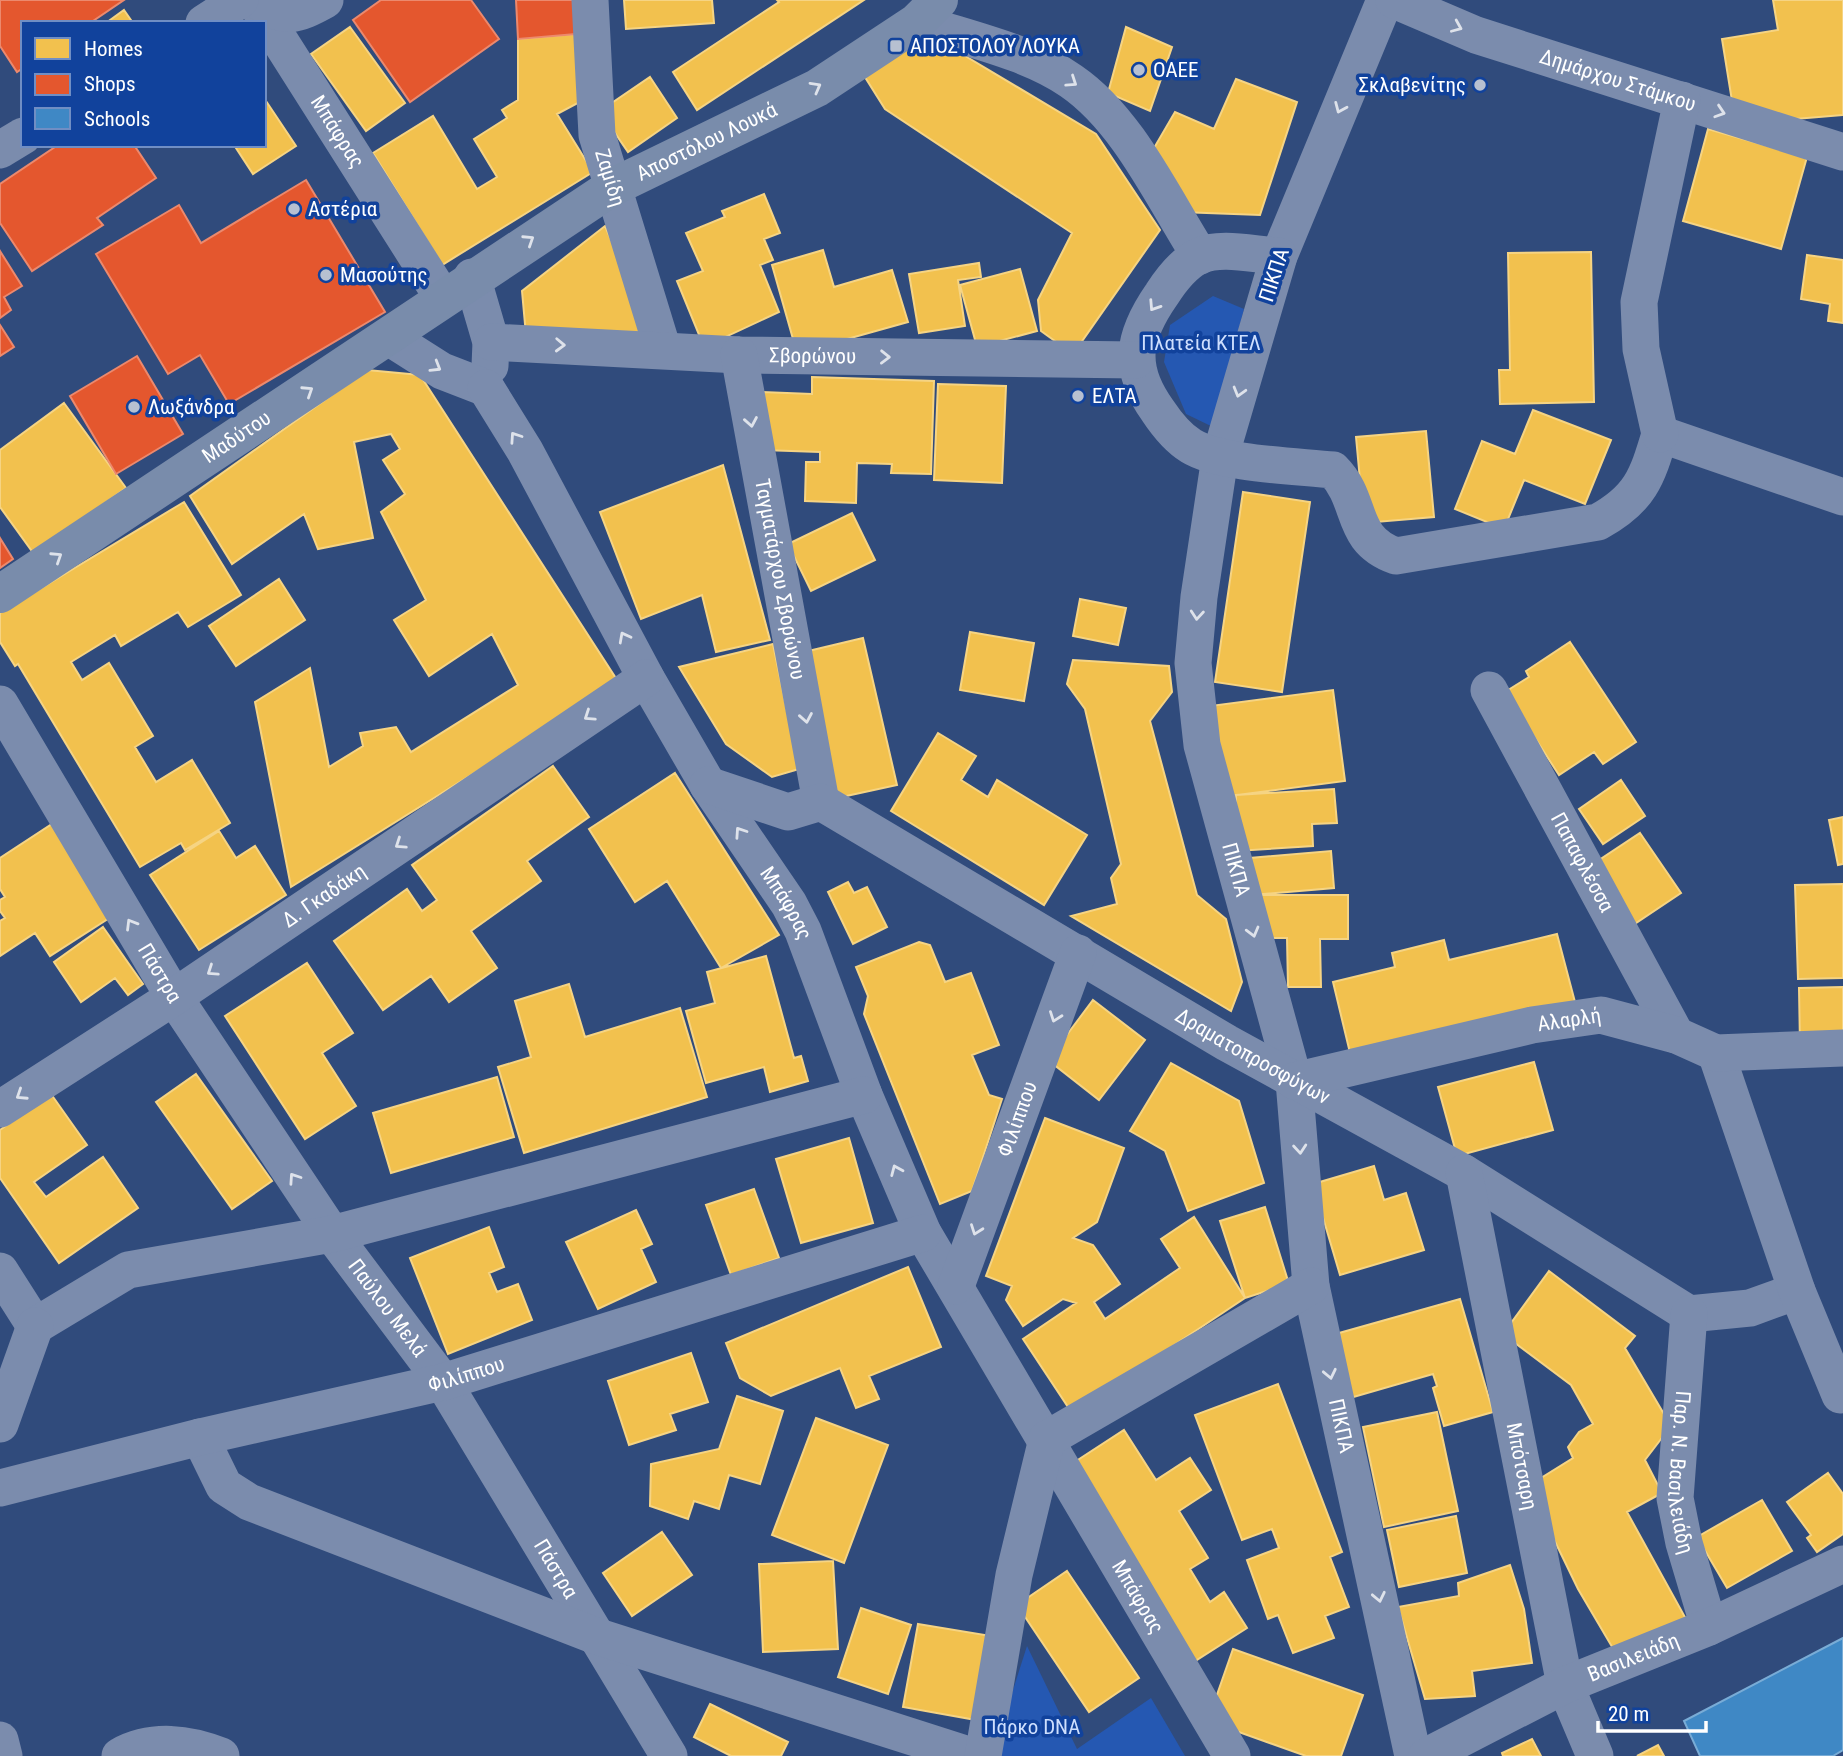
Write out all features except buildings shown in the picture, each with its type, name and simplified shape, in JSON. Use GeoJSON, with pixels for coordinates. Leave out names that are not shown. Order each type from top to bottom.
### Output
{"type":"FeatureCollection","features":[{"type":"Feature","properties":{"kind":"main road","name":"Αποστόλου Λουκά"},"geometry":{"type":"LineString","coordinates":[[457,288],[611,188],[817,88],[928,11]]}},
{"type":"Feature","properties":{"kind":"main road","name":"Μαδύτου"},"geometry":{"type":"LineString","coordinates":[[0,594],[390,338],[457,288]]}},
{"type":"Feature","properties":{"kind":"street"},"geometry":{"type":"LineString","coordinates":[[207,21],[240,0]]}},
{"type":"Feature","properties":{"kind":"street"},"geometry":{"type":"LineString","coordinates":[[256,0],[273,13],[288,14],[304,11],[325,0]]}},
{"type":"Feature","properties":{"kind":"street","name":"Μπάφρας"},"geometry":{"type":"LineString","coordinates":[[256,0],[457,288],[491,342]]}},
{"type":"Feature","properties":{"kind":"street","name":"Ζαμίδη"},"geometry":{"type":"LineString","coordinates":[[590,0],[597,135],[611,188],[663,350]]}},
{"type":"Feature","properties":{"kind":"street","name":"ΠΙΚΠΑ"},"geometry":{"type":"LineString","coordinates":[[1385,0],[1279,256],[1220,457],[1199,597],[1193,663],[1202,745],[1294,1082],[1311,1286],[1413,1756]]}},
{"type":"Feature","properties":{"kind":"street","name":"Δημάρχου Στάμκου"},"geometry":{"type":"LineString","coordinates":[[1394,0],[1476,35],[1843,152]]}},
{"type":"Feature","properties":{"kind":"street"},"geometry":{"type":"LineString","coordinates":[[928,11],[1069,79],[1095,99],[1118,125],[1199,256]]}},
{"type":"Feature","properties":{"kind":"street"},"geometry":{"type":"LineString","coordinates":[[1279,256],[1223,252],[1199,256],[1180,270],[1149,312],[1138,341],[1136,360],[1146,394],[1167,424],[1190,446],[1220,457],[1333,470],[1344,481],[1352,497],[1359,527],[1368,541],[1396,556],[1598,522],[1618,511],[1635,495],[1647,477],[1660,434],[1642,349],[1639,302],[1682,100]]}},
{"type":"Feature","properties":{"kind":"street"},"geometry":{"type":"LineString","coordinates":[[0,150],[21,137]]}},
{"type":"Feature","properties":{"kind":"street"},"geometry":{"type":"LineString","coordinates":[[390,338],[442,371],[486,388],[491,342]]}},
{"type":"Feature","properties":{"kind":"street","name":"Σβορώνου"},"geometry":{"type":"LineString","coordinates":[[491,342],[739,355],[1136,360]]}},
{"type":"Feature","properties":{"kind":"street","name":"Ταγματάρχου Σβορώνου"},"geometry":{"type":"LineString","coordinates":[[739,355],[821,802]]}},
{"type":"Feature","properties":{"kind":"street","name":"Μπάφρας"},"geometry":{"type":"LineString","coordinates":[[486,388],[524,451],[646,678],[708,785],[799,922],[864,1095],[923,1233],[1232,1756]]}},
{"type":"Feature","properties":{"kind":"street"},"geometry":{"type":"LineString","coordinates":[[1660,434],[1843,497]]}},
{"type":"Feature","properties":{"kind":"street","name":"Δ. Γκαδάκη"},"geometry":{"type":"LineString","coordinates":[[0,1109],[174,997],[646,678]]}},
{"type":"Feature","properties":{"kind":"street","name":"Παπαφλέσσα"},"geometry":{"type":"LineString","coordinates":[[1489,690],[1676,1035]]}},
{"type":"Feature","properties":{"kind":"street","name":"Πάστρα"},"geometry":{"type":"LineString","coordinates":[[0,704],[174,997],[332,1234]]}},
{"type":"Feature","properties":{"kind":"street"},"geometry":{"type":"LineString","coordinates":[[708,785],[789,812],[821,802]]}},
{"type":"Feature","properties":{"kind":"street","name":"Δραματοπροσφύγων"},"geometry":{"type":"LineString","coordinates":[[821,802],[1294,1082],[1464,1173],[1689,1314]]}},
{"type":"Feature","properties":{"kind":"street","name":"Φιλίππου"},"geometry":{"type":"LineString","coordinates":[[956,1286],[1078,953]]}},
{"type":"Feature","properties":{"kind":"street","name":"Αλαρλή"},"geometry":{"type":"LineString","coordinates":[[1294,1082],[1532,1025],[1601,1015],[1676,1035],[1716,1053],[1843,1048]]}},
{"type":"Feature","properties":{"kind":"street"},"geometry":{"type":"LineString","coordinates":[[1716,1053],[1797,1291],[1840,1395]]}},
{"type":"Feature","properties":{"kind":"street"},"geometry":{"type":"LineString","coordinates":[[0,1424],[35,1326],[128,1270],[332,1234],[864,1095]]}},
{"type":"Feature","properties":{"kind":"street","name":"Μπότσαρη"},"geometry":{"type":"LineString","coordinates":[[1464,1173],[1564,1685],[1595,1756]]}},
{"type":"Feature","properties":{"kind":"street","name":"Φιλίππου"},"geometry":{"type":"LineString","coordinates":[[0,1488],[200,1437],[443,1382],[923,1233]]}},
{"type":"Feature","properties":{"kind":"street","name":"Παύλου Μελά"},"geometry":{"type":"LineString","coordinates":[[332,1234],[443,1382]]}},
{"type":"Feature","properties":{"kind":"street"},"geometry":{"type":"LineString","coordinates":[[0,1271],[35,1326]]}},
{"type":"Feature","properties":{"kind":"street"},"geometry":{"type":"LineString","coordinates":[[983,1756],[1014,1575],[1047,1439],[1311,1286]]}},
{"type":"Feature","properties":{"kind":"street"},"geometry":{"type":"LineString","coordinates":[[1689,1314],[1750,1308],[1797,1291]]}},
{"type":"Feature","properties":{"kind":"street","name":"Παρ. Ν. Βασιλειάδη"},"geometry":{"type":"LineString","coordinates":[[1689,1314],[1675,1498],[1684,1543],[1709,1627]]}},
{"type":"Feature","properties":{"kind":"street","name":"Πάστρα"},"geometry":{"type":"LineString","coordinates":[[443,1382],[669,1756]]}},
{"type":"Feature","properties":{"kind":"street"},"geometry":{"type":"LineString","coordinates":[[200,1437],[224,1486],[235,1496],[596,1636],[972,1756]]}},
{"type":"Feature","properties":{"kind":"street","name":"Βασιλειάδη"},"geometry":{"type":"LineString","coordinates":[[1427,1756],[1564,1685],[1709,1627],[1843,1564]]}},
{"type":"Feature","properties":{"kind":"street"},"geometry":{"type":"LineString","coordinates":[[0,1740],[4,1756]]}},
{"type":"Feature","properties":{"kind":"street"},"geometry":{"type":"LineString","coordinates":[[120,1756],[159,1744],[194,1745],[221,1756]]}},
{"type":"Feature","properties":{"kind":"green space","name":"Πλατεία ΚΤΕΛ"},"geometry":{"type":"Polygon","coordinates":[[[1213,296],[1244,309],[1213,427],[1186,414],[1164,362],[1170,325],[1213,296]]]}},
{"type":"Feature","properties":{"kind":"green space","name":"Πάρκο DNA"},"geometry":{"type":"Polygon","coordinates":[[[1027,1646],[1077,1749],[1151,1698],[1185,1756],[992,1756],[1027,1646]]]}},
{"type":"Feature","properties":{"kind":"place","name":"ΑΠΟΣΤΟΛΟΥ ΛΟΥΚΑ"},"geometry":{"type":"Point","coordinates":[896,46]}},
{"type":"Feature","properties":{"kind":"place","name":"ΟΑΕΕ"},"geometry":{"type":"Point","coordinates":[1139,70]}},
{"type":"Feature","properties":{"kind":"place","name":"Σκλαβενίτης"},"geometry":{"type":"Point","coordinates":[1480,85]}},
{"type":"Feature","properties":{"kind":"place","name":"Αστέρια"},"geometry":{"type":"Point","coordinates":[294,209]}},
{"type":"Feature","properties":{"kind":"place","name":"Μασούτης"},"geometry":{"type":"Point","coordinates":[326,275]}},
{"type":"Feature","properties":{"kind":"place","name":"ΕΛΤΑ"},"geometry":{"type":"Point","coordinates":[1078,396]}},
{"type":"Feature","properties":{"kind":"place","name":"Λωξάνδρα"},"geometry":{"type":"Point","coordinates":[134,407]}}]}
